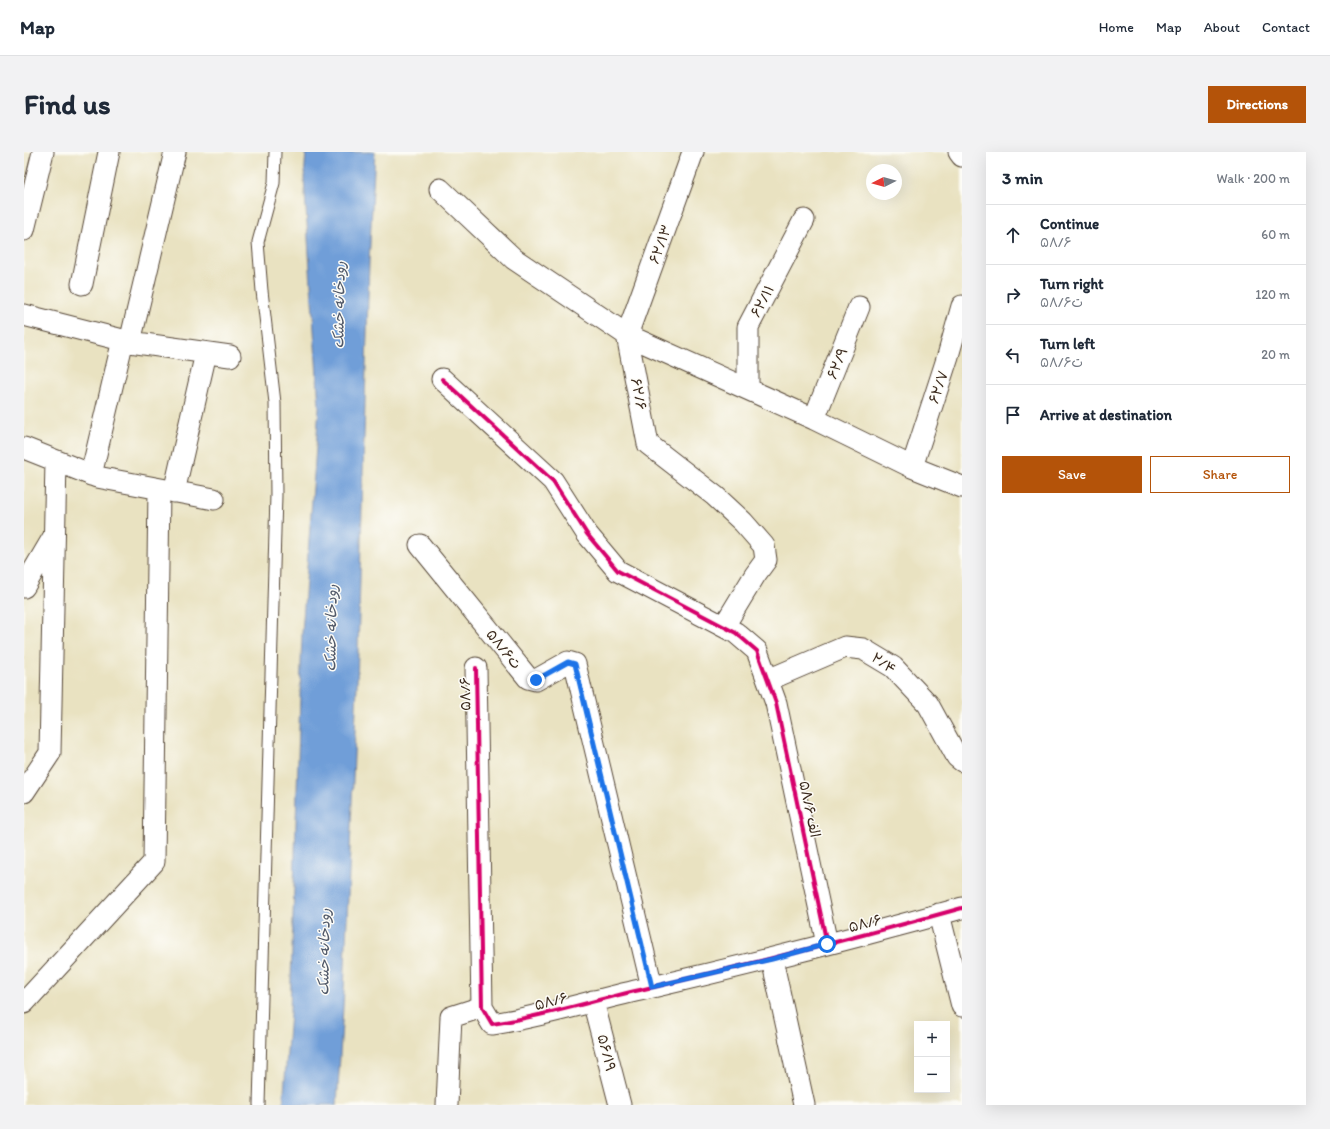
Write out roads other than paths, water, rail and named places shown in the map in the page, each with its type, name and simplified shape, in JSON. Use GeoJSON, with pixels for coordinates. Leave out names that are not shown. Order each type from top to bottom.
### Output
{"type":"FeatureCollection","features":[{"type":"Feature","properties":{"kind":"street"},"geometry":{"type":"LineString","coordinates":[[24,230],[42,152]]}},
{"type":"Feature","properties":{"kind":"street"},"geometry":{"type":"LineString","coordinates":[[82,284],[109,152]]}},
{"type":"Feature","properties":{"kind":"street"},"geometry":{"type":"LineString","coordinates":[[91,475],[175,152]]}},
{"type":"Feature","properties":{"kind":"street","name":"۶۲/۱۳"},"geometry":{"type":"LineString","coordinates":[[627,336],[693,152]]}},
{"type":"Feature","properties":{"kind":"street"},"geometry":{"type":"LineString","coordinates":[[959,152],[962,156]]}},
{"type":"Feature","properties":{"kind":"street"},"geometry":{"type":"LineString","coordinates":[[440,190],[514,259],[627,336],[748,388],[912,467],[962,487]]}},
{"type":"Feature","properties":{"kind":"street","name":"۶۲/۱۱"},"geometry":{"type":"LineString","coordinates":[[748,388],[748,327],[804,220]]}},
{"type":"Feature","properties":{"kind":"street","name":"۶۲/۷"},"geometry":{"type":"LineString","coordinates":[[912,467],[948,356],[962,306]]}},
{"type":"Feature","properties":{"kind":"street","name":"۶۲/۹"},"geometry":{"type":"LineString","coordinates":[[814,419],[859,307]]}},
{"type":"Feature","properties":{"kind":"street"},"geometry":{"type":"LineString","coordinates":[[24,315],[127,341],[230,356]]}},
{"type":"Feature","properties":{"kind":"street","name":"۶۲/۶"},"geometry":{"type":"LineString","coordinates":[[627,336],[648,444],[738,516],[764,546],[766,560],[755,575],[724,626]]}},
{"type":"Feature","properties":{"kind":"street"},"geometry":{"type":"LineString","coordinates":[[24,1003],[154,862],[167,490],[206,353]]}},
{"type":"Feature","properties":{"kind":"street","name":"۵۸/۶ الف"},"geometry":{"type":"LineString","coordinates":[[442,378],[553,481],[587,534],[618,571],[724,626],[736,633],[757,651],[776,703],[827,944]]}},
{"type":"Feature","properties":{"kind":"street"},"geometry":{"type":"LineString","coordinates":[[24,448],[97,477],[214,499]]}},
{"type":"Feature","properties":{"kind":"street"},"geometry":{"type":"LineString","coordinates":[[24,792],[50,753],[56,461]]}},
{"type":"Feature","properties":{"kind":"street"},"geometry":{"type":"LineString","coordinates":[[24,587],[55,535]]}},
{"type":"Feature","properties":{"kind":"street","name":"۵۸/۶ت"},"geometry":{"type":"LineString","coordinates":[[420,546],[528,678],[536,680],[568,662],[575,664],[652,987]]}},
{"type":"Feature","properties":{"kind":"street","name":"۲/۴"},"geometry":{"type":"LineString","coordinates":[[768,680],[845,647],[863,649],[893,667],[928,704],[957,757],[962,761]]}},
{"type":"Feature","properties":{"kind":"street","name":"۵۸/۶"},"geometry":{"type":"LineString","coordinates":[[476,668],[482,1007],[492,1024],[523,1020],[593,1001],[772,959],[962,908]]}},
{"type":"Feature","properties":{"kind":"street"},"geometry":{"type":"LineString","coordinates":[[939,914],[962,1006]]}},
{"type":"Feature","properties":{"kind":"street"},"geometry":{"type":"LineString","coordinates":[[772,959],[804,1105]]}},
{"type":"Feature","properties":{"kind":"street","name":"۵۶/۱۹"},"geometry":{"type":"LineString","coordinates":[[593,1001],[620,1105]]}},
{"type":"Feature","properties":{"kind":"street"},"geometry":{"type":"LineString","coordinates":[[447,1105],[451,1017],[482,1007]]}},
{"type":"Feature","properties":{"kind":"lane"},"geometry":{"type":"LineString","coordinates":[[259,1105],[276,495],[274,403],[258,242],[274,183],[275,152]]}},
{"type":"Feature","properties":{"kind":"water","name":"رودخانه خشک"},"geometry":{"type":"Polygon","coordinates":[[[306,152],[375,152],[369,263],[357,686],[344,991],[337,1105],[283,1105],[290,1012],[302,633],[319,407],[304,178],[306,152]]]}}]}
